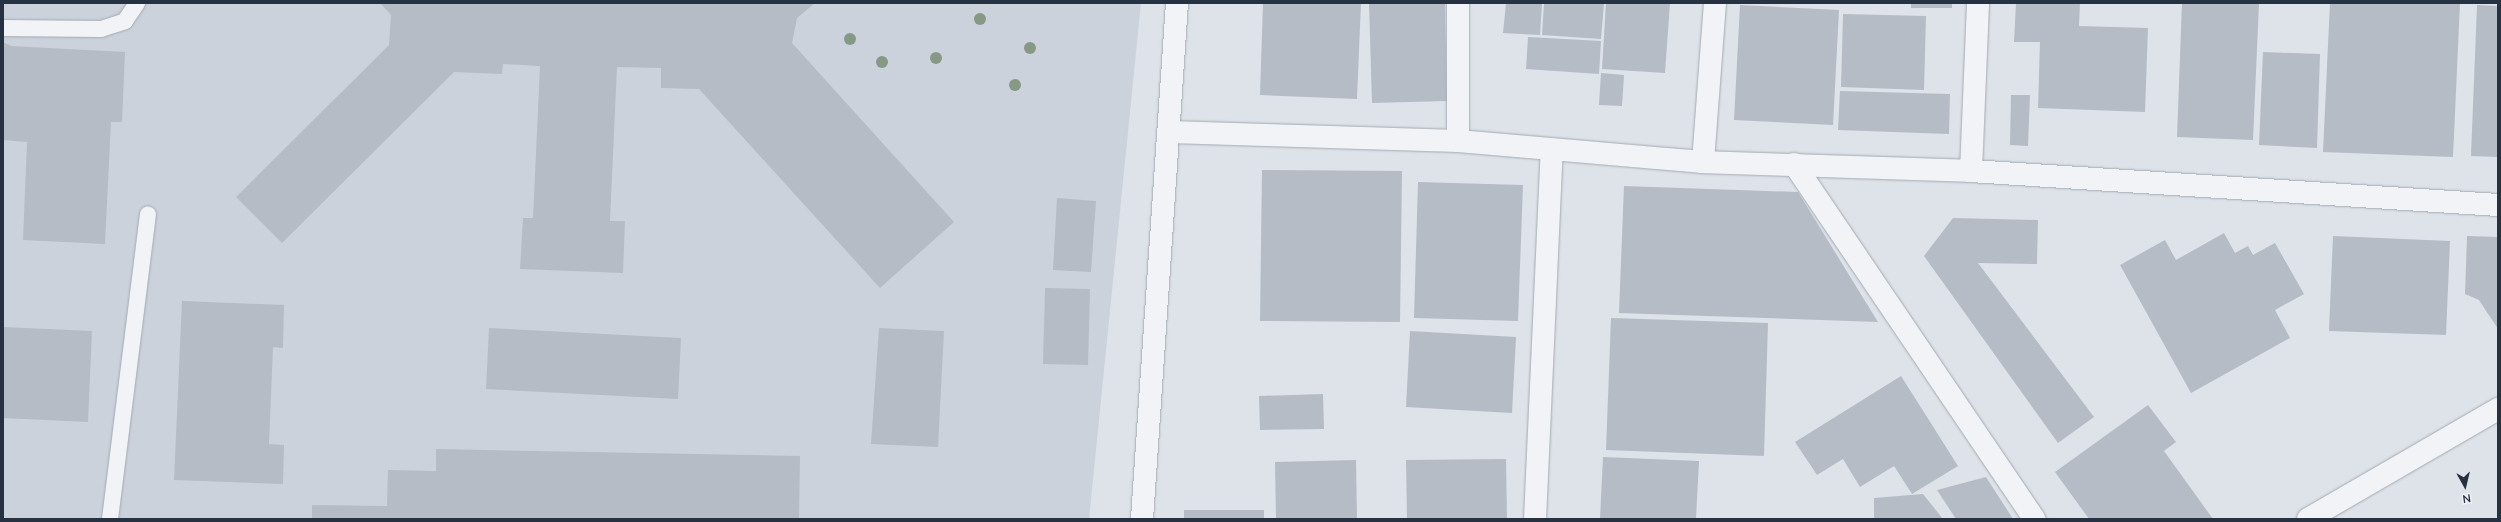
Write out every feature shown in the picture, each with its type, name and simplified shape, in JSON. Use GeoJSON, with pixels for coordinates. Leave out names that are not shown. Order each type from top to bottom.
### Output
{"type":"FeatureCollection","features":[{"type":"Feature","properties":{"kind":"street"},"geometry":{"type":"LineString","coordinates":[[1142,519],[1170,132],[1177,3]]}},
{"type":"Feature","properties":{"kind":"street"},"geometry":{"type":"LineString","coordinates":[[1458,3],[1458,141]]}},
{"type":"Feature","properties":{"kind":"street"},"geometry":{"type":"LineString","coordinates":[[1703,162],[1715,3]]}},
{"type":"Feature","properties":{"kind":"street"},"geometry":{"type":"LineString","coordinates":[[1970,171],[1978,3]]}},
{"type":"Feature","properties":{"kind":"street"},"geometry":{"type":"LineString","coordinates":[[1170,132],[1458,141],[1703,162],[1970,171],[2498,205]]}},
{"type":"Feature","properties":{"kind":"street"},"geometry":{"type":"LineString","coordinates":[[1535,519],[1552,149]]}},
{"type":"Feature","properties":{"kind":"street"},"geometry":{"type":"LineString","coordinates":[[1794,164],[2034,519]]}},
{"type":"Feature","properties":{"kind":"street"},"geometry":{"type":"LineString","coordinates":[[2308,519],[2498,409]]}},
{"type":"Feature","properties":{"kind":"lane"},"geometry":{"type":"LineString","coordinates":[[3,28],[101,29],[125,21],[137,3]]}},
{"type":"Feature","properties":{"kind":"lane"},"geometry":{"type":"LineString","coordinates":[[110,519],[148,214]]}},
{"type":"Feature","properties":{"kind":"shaded area"},"geometry":{"type":"Polygon","coordinates":[[[3,3],[1141,3],[1089,519],[3,519],[3,3]]]}},
{"type":"Feature","properties":{"kind":"building"},"geometry":{"type":"Polygon","coordinates":[[[380,3],[815,3],[797,18],[792,43],[954,222],[880,288],[699,89],[661,88],[661,68],[617,67],[610,221],[625,221],[623,273],[520,269],[523,218],[533,218],[540,66],[503,64],[502,74],[454,72],[282,243],[236,197],[389,45],[391,15],[380,3]]]}},
{"type":"Feature","properties":{"kind":"building"},"geometry":{"type":"Polygon","coordinates":[[[1263,3],[1361,3],[1357,99],[1260,95],[1263,3]]]}},
{"type":"Feature","properties":{"kind":"building"},"geometry":{"type":"Polygon","coordinates":[[[1369,3],[1445,3],[1447,101],[1372,103],[1369,3]]]}},
{"type":"Feature","properties":{"kind":"building"},"geometry":{"type":"Polygon","coordinates":[[[1506,3],[1542,3],[1540,35],[1503,33],[1506,3]]]}},
{"type":"Feature","properties":{"kind":"building"},"geometry":{"type":"Polygon","coordinates":[[[1544,3],[1604,3],[1601,39],[1542,35],[1544,3]]]}},
{"type":"Feature","properties":{"kind":"building"},"geometry":{"type":"Polygon","coordinates":[[[1606,3],[1670,3],[1665,73],[1602,69],[1606,3]]]}},
{"type":"Feature","properties":{"kind":"building"},"geometry":{"type":"Polygon","coordinates":[[[1911,3],[1952,3],[1952,8],[1911,8],[1911,3]]]}},
{"type":"Feature","properties":{"kind":"building"},"geometry":{"type":"Polygon","coordinates":[[[2016,3],[2080,3],[2079,26],[2148,28],[2145,112],[2038,108],[2040,42],[2014,42],[2016,3]]]}},
{"type":"Feature","properties":{"kind":"building"},"geometry":{"type":"Polygon","coordinates":[[[2182,3],[2259,3],[2253,140],[2177,137],[2182,3]]]}},
{"type":"Feature","properties":{"kind":"building"},"geometry":{"type":"Polygon","coordinates":[[[2330,3],[2460,3],[2453,157],[2323,152],[2330,3]]]}},
{"type":"Feature","properties":{"kind":"building"},"geometry":{"type":"Polygon","coordinates":[[[1740,5],[1839,10],[1833,125],[1734,120],[1740,5]]]}},
{"type":"Feature","properties":{"kind":"building"},"geometry":{"type":"Polygon","coordinates":[[[2477,5],[2498,6],[2498,157],[2471,156],[2477,5]]]}},
{"type":"Feature","properties":{"kind":"building"},"geometry":{"type":"Polygon","coordinates":[[[1843,14],[1926,16],[1924,90],[1841,87],[1843,14]]]}},
{"type":"Feature","properties":{"kind":"building"},"geometry":{"type":"Polygon","coordinates":[[[1528,37],[1601,41],[1599,74],[1526,69],[1528,37]]]}},
{"type":"Feature","properties":{"kind":"building"},"geometry":{"type":"Polygon","coordinates":[[[3,42],[11,46],[125,52],[122,122],[111,122],[105,244],[23,240],[27,142],[3,140],[3,42]]]}},
{"type":"Feature","properties":{"kind":"building"},"geometry":{"type":"Polygon","coordinates":[[[2263,52],[2320,54],[2317,148],[2259,145],[2263,52]]]}},
{"type":"Feature","properties":{"kind":"building"},"geometry":{"type":"Polygon","coordinates":[[[1601,73],[1624,75],[1622,106],[1599,105],[1601,73]]]}},
{"type":"Feature","properties":{"kind":"building"},"geometry":{"type":"Polygon","coordinates":[[[1840,91],[1950,94],[1949,134],[1838,130],[1840,91]]]}},
{"type":"Feature","properties":{"kind":"building"},"geometry":{"type":"Polygon","coordinates":[[[2011,95],[2030,95],[2028,146],[2010,145],[2011,95]]]}},
{"type":"Feature","properties":{"kind":"building"},"geometry":{"type":"Polygon","coordinates":[[[1262,170],[1402,171],[1400,322],[1260,321],[1262,170]]]}},
{"type":"Feature","properties":{"kind":"building"},"geometry":{"type":"Polygon","coordinates":[[[1418,182],[1523,185],[1518,321],[1414,318],[1418,182]]]}},
{"type":"Feature","properties":{"kind":"building"},"geometry":{"type":"Polygon","coordinates":[[[1624,186],[1798,192],[1878,322],[1619,313],[1624,186]]]}},
{"type":"Feature","properties":{"kind":"building"},"geometry":{"type":"Polygon","coordinates":[[[1057,198],[1096,201],[1091,272],[1053,270],[1057,198]]]}},
{"type":"Feature","properties":{"kind":"building"},"geometry":{"type":"Polygon","coordinates":[[[1953,218],[2038,220],[2037,264],[1978,263],[2094,417],[2058,443],[1924,256],[1953,218]]]}},
{"type":"Feature","properties":{"kind":"building"},"geometry":{"type":"Polygon","coordinates":[[[2224,233],[2235,253],[2248,246],[2253,255],[2275,243],[2304,294],[2275,310],[2290,338],[2191,393],[2120,265],[2165,240],[2176,260],[2224,233]]]}},
{"type":"Feature","properties":{"kind":"building"},"geometry":{"type":"Polygon","coordinates":[[[2333,236],[2450,241],[2446,335],[2329,331],[2333,236]]]}},
{"type":"Feature","properties":{"kind":"building"},"geometry":{"type":"Polygon","coordinates":[[[2467,236],[2498,237],[2498,329],[2479,300],[2465,294],[2467,236]]]}},
{"type":"Feature","properties":{"kind":"building"},"geometry":{"type":"Polygon","coordinates":[[[1045,288],[1090,289],[1088,365],[1043,364],[1045,288]]]}},
{"type":"Feature","properties":{"kind":"building"},"geometry":{"type":"Polygon","coordinates":[[[182,301],[284,305],[283,348],[273,347],[269,444],[284,445],[283,484],[174,480],[182,301]]]}},
{"type":"Feature","properties":{"kind":"building"},"geometry":{"type":"Polygon","coordinates":[[[1611,318],[1768,323],[1764,456],[1606,450],[1611,318]]]}},
{"type":"Feature","properties":{"kind":"building"},"geometry":{"type":"Polygon","coordinates":[[[3,327],[92,331],[88,422],[3,418],[3,327]]]}},
{"type":"Feature","properties":{"kind":"building"},"geometry":{"type":"Polygon","coordinates":[[[489,328],[681,338],[678,399],[486,389],[489,328]]]}},
{"type":"Feature","properties":{"kind":"building"},"geometry":{"type":"Polygon","coordinates":[[[879,328],[944,331],[938,447],[871,444],[879,328]]]}},
{"type":"Feature","properties":{"kind":"building"},"geometry":{"type":"Polygon","coordinates":[[[1410,331],[1516,337],[1512,413],[1406,407],[1410,331]]]}},
{"type":"Feature","properties":{"kind":"building"},"geometry":{"type":"Polygon","coordinates":[[[1901,376],[1958,466],[1912,494],[1894,466],[1860,487],[1843,459],[1817,475],[1795,442],[1901,376]]]}},
{"type":"Feature","properties":{"kind":"building"},"geometry":{"type":"Polygon","coordinates":[[[1323,394],[1324,429],[1260,430],[1259,396],[1323,394]]]}},
{"type":"Feature","properties":{"kind":"building"},"geometry":{"type":"Polygon","coordinates":[[[2148,405],[2176,442],[2164,451],[2213,519],[2089,519],[2055,472],[2148,405]]]}},
{"type":"Feature","properties":{"kind":"building"},"geometry":{"type":"Polygon","coordinates":[[[436,449],[800,456],[799,519],[312,519],[312,505],[387,506],[388,470],[436,471],[436,449]]]}},
{"type":"Feature","properties":{"kind":"building"},"geometry":{"type":"Polygon","coordinates":[[[1603,457],[1699,461],[1696,519],[1600,519],[1603,457]]]}},
{"type":"Feature","properties":{"kind":"building"},"geometry":{"type":"Polygon","coordinates":[[[1506,459],[1507,519],[1407,519],[1406,460],[1506,459]]]}},
{"type":"Feature","properties":{"kind":"building"},"geometry":{"type":"Polygon","coordinates":[[[1356,460],[1357,519],[1276,519],[1275,462],[1356,460]]]}},
{"type":"Feature","properties":{"kind":"building"},"geometry":{"type":"Polygon","coordinates":[[[1986,477],[2013,519],[1956,519],[1937,490],[1986,477]]]}},
{"type":"Feature","properties":{"kind":"building"},"geometry":{"type":"Polygon","coordinates":[[[1923,494],[1943,519],[1874,519],[1874,498],[1923,494]]]}},
{"type":"Feature","properties":{"kind":"building"},"geometry":{"type":"Polygon","coordinates":[[[1184,510],[1264,510],[1264,519],[1184,519],[1184,510]]]}}]}
